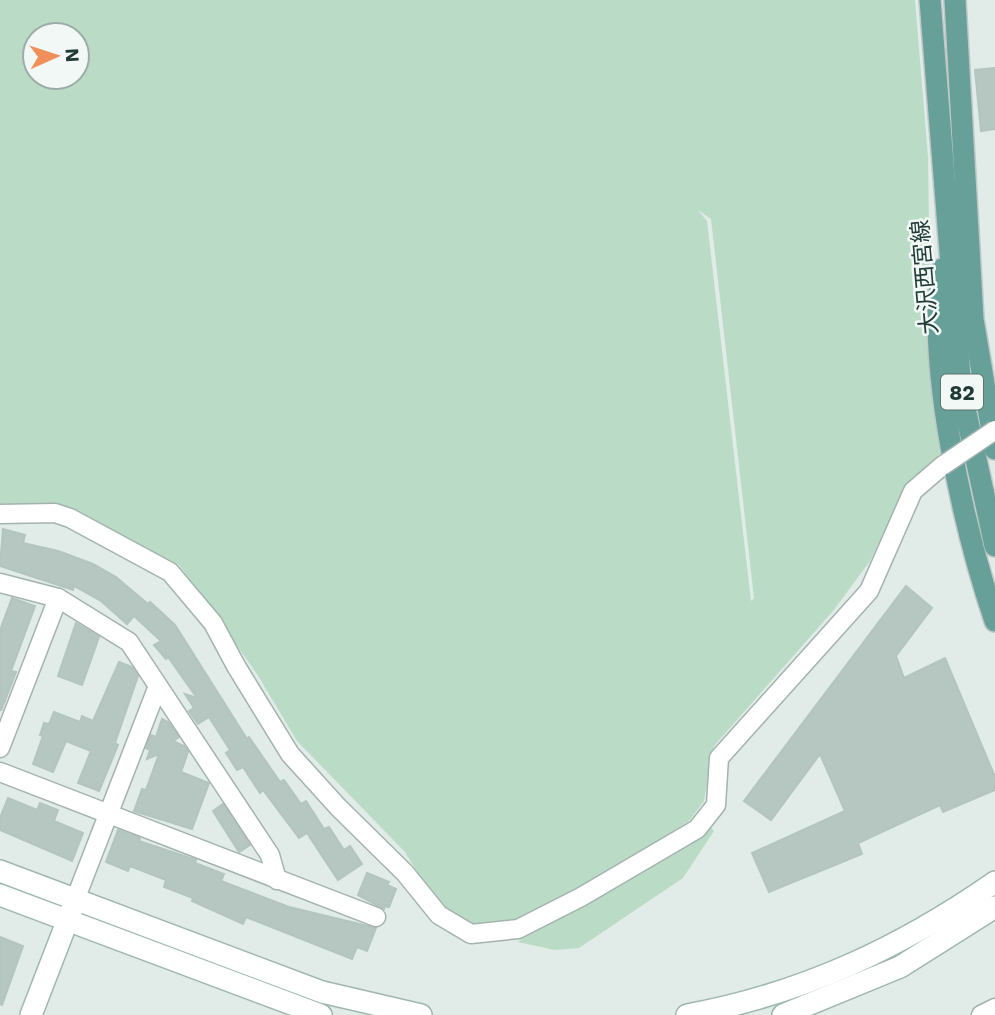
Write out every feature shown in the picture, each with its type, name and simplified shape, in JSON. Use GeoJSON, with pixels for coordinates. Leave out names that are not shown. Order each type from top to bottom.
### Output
{"type":"FeatureCollection","features":[{"type":"Feature","properties":{"kind":"main road","name":"大沢西宮線"},"geometry":{"type":"LineString","coordinates":[[955,0],[961,390],[995,546]]}},
{"type":"Feature","properties":{"kind":"main road","name":"大沢西宮線"},"geometry":{"type":"LineString","coordinates":[[930,1],[957,230],[995,449]]}},
{"type":"Feature","properties":{"kind":"main road"},"geometry":{"type":"LineString","coordinates":[[957,230],[995,387]]}},
{"type":"Feature","properties":{"kind":"main road"},"geometry":{"type":"LineString","coordinates":[[957,230],[938,288],[941,372],[966,514],[995,621]]}},
{"type":"Feature","properties":{"kind":"street"},"geometry":{"type":"LineString","coordinates":[[930,1],[955,0]]}},
{"type":"Feature","properties":{"kind":"street"},"geometry":{"type":"LineString","coordinates":[[0,514],[55,513],[70,517],[170,572],[213,623],[290,754],[338,807],[405,873],[439,915],[471,934],[518,929],[581,897],[698,829],[716,805],[719,758],[869,591],[907,500],[923,479],[995,430]]}},
{"type":"Feature","properties":{"kind":"street"},"geometry":{"type":"LineString","coordinates":[[0,583],[58,598],[129,642],[270,855],[277,880]]}},
{"type":"Feature","properties":{"kind":"street"},"geometry":{"type":"LineString","coordinates":[[0,748],[58,598]]}},
{"type":"Feature","properties":{"kind":"street"},"geometry":{"type":"LineString","coordinates":[[31,1015],[158,686]]}},
{"type":"Feature","properties":{"kind":"street"},"geometry":{"type":"LineString","coordinates":[[0,772],[376,917]]}},
{"type":"Feature","properties":{"kind":"street"},"geometry":{"type":"LineString","coordinates":[[0,871],[71,910],[321,1015]]}},
{"type":"Feature","properties":{"kind":"street"},"geometry":{"type":"LineString","coordinates":[[687,1015],[736,1006],[830,976],[932,925],[995,882]]}},
{"type":"Feature","properties":{"kind":"street"},"geometry":{"type":"LineString","coordinates":[[0,895],[71,910],[321,992],[421,1015]]}},
{"type":"Feature","properties":{"kind":"street"},"geometry":{"type":"LineString","coordinates":[[783,1015],[900,967],[995,907]]}},
{"type":"Feature","properties":{"kind":"street"},"geometry":{"type":"LineString","coordinates":[[981,1015],[995,1008]]}},
{"type":"Feature","properties":{"kind":"green space"},"geometry":{"type":"Polygon","coordinates":[[[0,0],[915,0],[928,157],[930,298],[940,454],[907,484],[870,561],[833,611],[714,746],[704,801],[689,821],[601,877],[516,922],[474,927],[439,908],[405,852],[297,741],[257,674],[179,565],[60,504],[0,509],[0,0]],[[698,210],[707,221],[751,601],[754,598],[711,219],[698,210]]]}},
{"type":"Feature","properties":{"kind":"green space"},"geometry":{"type":"Polygon","coordinates":[[[706,822],[714,831],[683,878],[579,948],[555,950],[518,942],[535,926],[706,822]]]}},
{"type":"Feature","properties":{"kind":"building"},"geometry":{"type":"Polygon","coordinates":[[[995,68],[995,129],[981,131],[975,70],[995,68]]]}},
{"type":"Feature","properties":{"kind":"building"},"geometry":{"type":"Polygon","coordinates":[[[3,529],[25,535],[23,543],[58,551],[93,564],[116,577],[148,604],[150,602],[175,625],[247,739],[249,737],[280,782],[284,780],[301,804],[306,801],[324,829],[329,827],[344,850],[350,846],[362,864],[338,880],[307,833],[299,838],[263,790],[260,793],[243,767],[237,770],[226,753],[230,750],[209,717],[198,724],[189,711],[194,708],[185,694],[197,698],[168,657],[166,659],[154,645],[161,641],[134,616],[127,624],[101,601],[74,586],[73,590],[0,566],[3,529]]]}},
{"type":"Feature","properties":{"kind":"building"},"geometry":{"type":"Polygon","coordinates":[[[906,586],[932,608],[896,656],[904,678],[945,658],[995,777],[995,790],[943,812],[940,805],[858,843],[862,854],[769,892],[752,853],[845,811],[820,754],[771,820],[744,801],[906,586]]]}},
{"type":"Feature","properties":{"kind":"building"},"geometry":{"type":"Polygon","coordinates":[[[12,598],[35,606],[11,671],[16,672],[1,711],[0,630],[12,598]]]}},
{"type":"Feature","properties":{"kind":"building"},"geometry":{"type":"Polygon","coordinates":[[[76,623],[99,637],[82,685],[58,676],[76,623]]]}},
{"type":"Feature","properties":{"kind":"building"},"geometry":{"type":"Polygon","coordinates":[[[119,662],[132,667],[138,676],[115,743],[118,745],[99,791],[78,783],[91,751],[66,741],[53,772],[33,764],[43,736],[40,735],[44,723],[49,724],[54,712],[80,722],[82,716],[93,721],[119,662]]]}},
{"type":"Feature","properties":{"kind":"building"},"geometry":{"type":"Polygon","coordinates":[[[162,719],[168,722],[179,737],[173,741],[184,746],[188,752],[181,772],[209,783],[192,829],[134,811],[142,789],[146,790],[159,754],[147,759],[150,750],[146,748],[151,735],[156,737],[162,719]]]}},
{"type":"Feature","properties":{"kind":"building"},"geometry":{"type":"Polygon","coordinates":[[[8,798],[37,810],[40,803],[58,810],[54,821],[83,833],[72,861],[0,830],[0,818],[8,798]]]}},
{"type":"Feature","properties":{"kind":"building"},"geometry":{"type":"Polygon","coordinates":[[[223,804],[250,845],[239,852],[213,811],[223,804]]]}},
{"type":"Feature","properties":{"kind":"building"},"geometry":{"type":"Polygon","coordinates":[[[118,830],[140,838],[139,841],[196,860],[195,863],[224,874],[221,881],[289,907],[376,928],[367,951],[357,947],[352,959],[246,917],[243,924],[192,901],[193,898],[164,887],[166,880],[130,866],[128,871],[106,862],[118,830]]]}},
{"type":"Feature","properties":{"kind":"building"},"geometry":{"type":"Polygon","coordinates":[[[367,873],[389,882],[387,885],[396,889],[389,907],[385,906],[384,909],[358,895],[367,873]]]}},
{"type":"Feature","properties":{"kind":"building"},"geometry":{"type":"Polygon","coordinates":[[[0,937],[23,946],[2,1005],[0,1004],[0,937]]]}}]}
